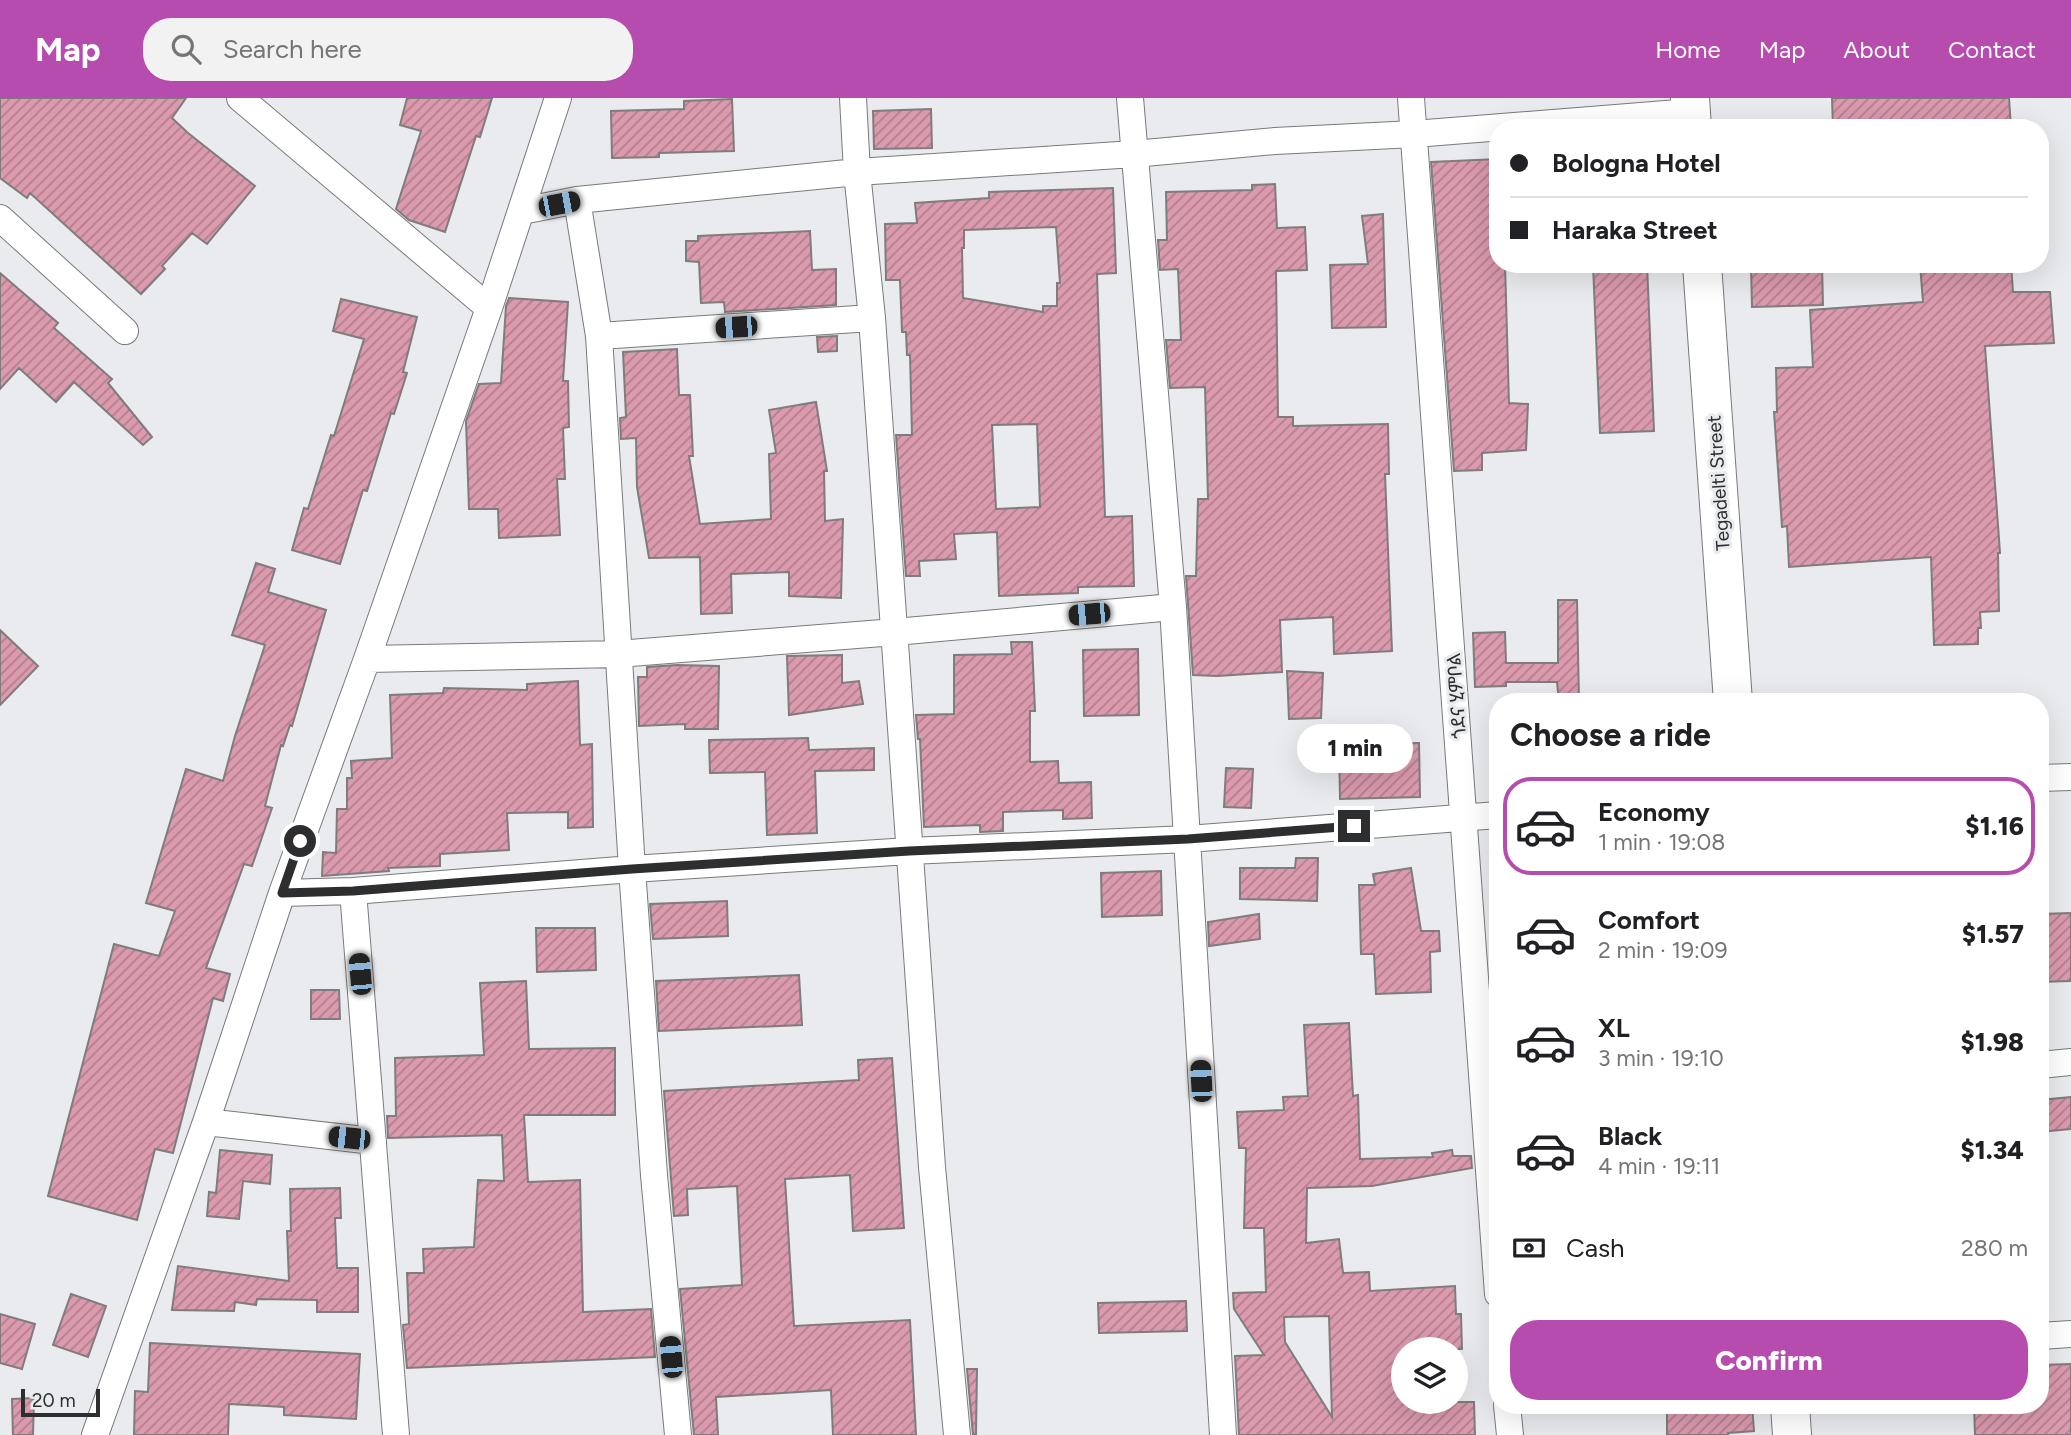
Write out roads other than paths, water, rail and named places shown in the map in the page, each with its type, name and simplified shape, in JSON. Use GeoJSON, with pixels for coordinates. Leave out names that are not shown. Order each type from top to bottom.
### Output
{"type":"FeatureCollection","features":[{"type":"Feature","properties":{"kind":"main road","name":"Tegadelti Street"},"geometry":{"type":"LineString","coordinates":[[1703,273],[1732,693]]}},
{"type":"Feature","properties":{"kind":"main road"},"geometry":{"type":"LineString","coordinates":[[1790,1414],[1791,1435]]}},
{"type":"Feature","properties":{"kind":"street"},"geometry":{"type":"LineString","coordinates":[[240,98],[489,308]]}},
{"type":"Feature","properties":{"kind":"street"},"geometry":{"type":"LineString","coordinates":[[95,1435],[206,1122],[282,893],[489,308],[558,98]]}},
{"type":"Feature","properties":{"kind":"street"},"geometry":{"type":"LineString","coordinates":[[853,98],[872,318],[932,1167],[957,1435]]}},
{"type":"Feature","properties":{"kind":"street"},"geometry":{"type":"LineString","coordinates":[[1130,98],[1173,607],[1223,1435]]}},
{"type":"Feature","properties":{"kind":"street","name":"ጎደና ሂምቦል"},"geometry":{"type":"LineString","coordinates":[[1411,98],[1465,818],[1489,1188]]}},
{"type":"Feature","properties":{"kind":"street"},"geometry":{"type":"LineString","coordinates":[[1603,119],[1691,112]]}},
{"type":"Feature","properties":{"kind":"street"},"geometry":{"type":"LineString","coordinates":[[522,211],[577,200],[858,172],[1489,128]]}},
{"type":"Feature","properties":{"kind":"street"},"geometry":{"type":"LineString","coordinates":[[577,200],[599,336],[632,869],[654,1175],[678,1435]]}},
{"type":"Feature","properties":{"kind":"street"},"geometry":{"type":"LineString","coordinates":[[0,218],[125,331]]}},
{"type":"Feature","properties":{"kind":"street"},"geometry":{"type":"LineString","coordinates":[[599,336],[872,318]]}},
{"type":"Feature","properties":{"kind":"street"},"geometry":{"type":"LineString","coordinates":[[367,659],[618,654],[1173,607]]}},
{"type":"Feature","properties":{"kind":"street"},"geometry":{"type":"LineString","coordinates":[[2049,778],[2071,777]]}},
{"type":"Feature","properties":{"kind":"street"},"geometry":{"type":"LineString","coordinates":[[282,893],[353,891],[909,851],[1188,839],[1489,817]]}},
{"type":"Feature","properties":{"kind":"street"},"geometry":{"type":"LineString","coordinates":[[353,891],[396,1435]]}},
{"type":"Feature","properties":{"kind":"street"},"geometry":{"type":"LineString","coordinates":[[2049,1064],[2071,1062]]}},
{"type":"Feature","properties":{"kind":"street"},"geometry":{"type":"LineString","coordinates":[[206,1122],[373,1141]]}},
{"type":"Feature","properties":{"kind":"street"},"geometry":{"type":"LineString","coordinates":[[2049,1335],[2071,1334]]}},
{"type":"Feature","properties":{"kind":"street"},"geometry":{"type":"LineString","coordinates":[[1508,1414],[1510,1435]]}}]}
